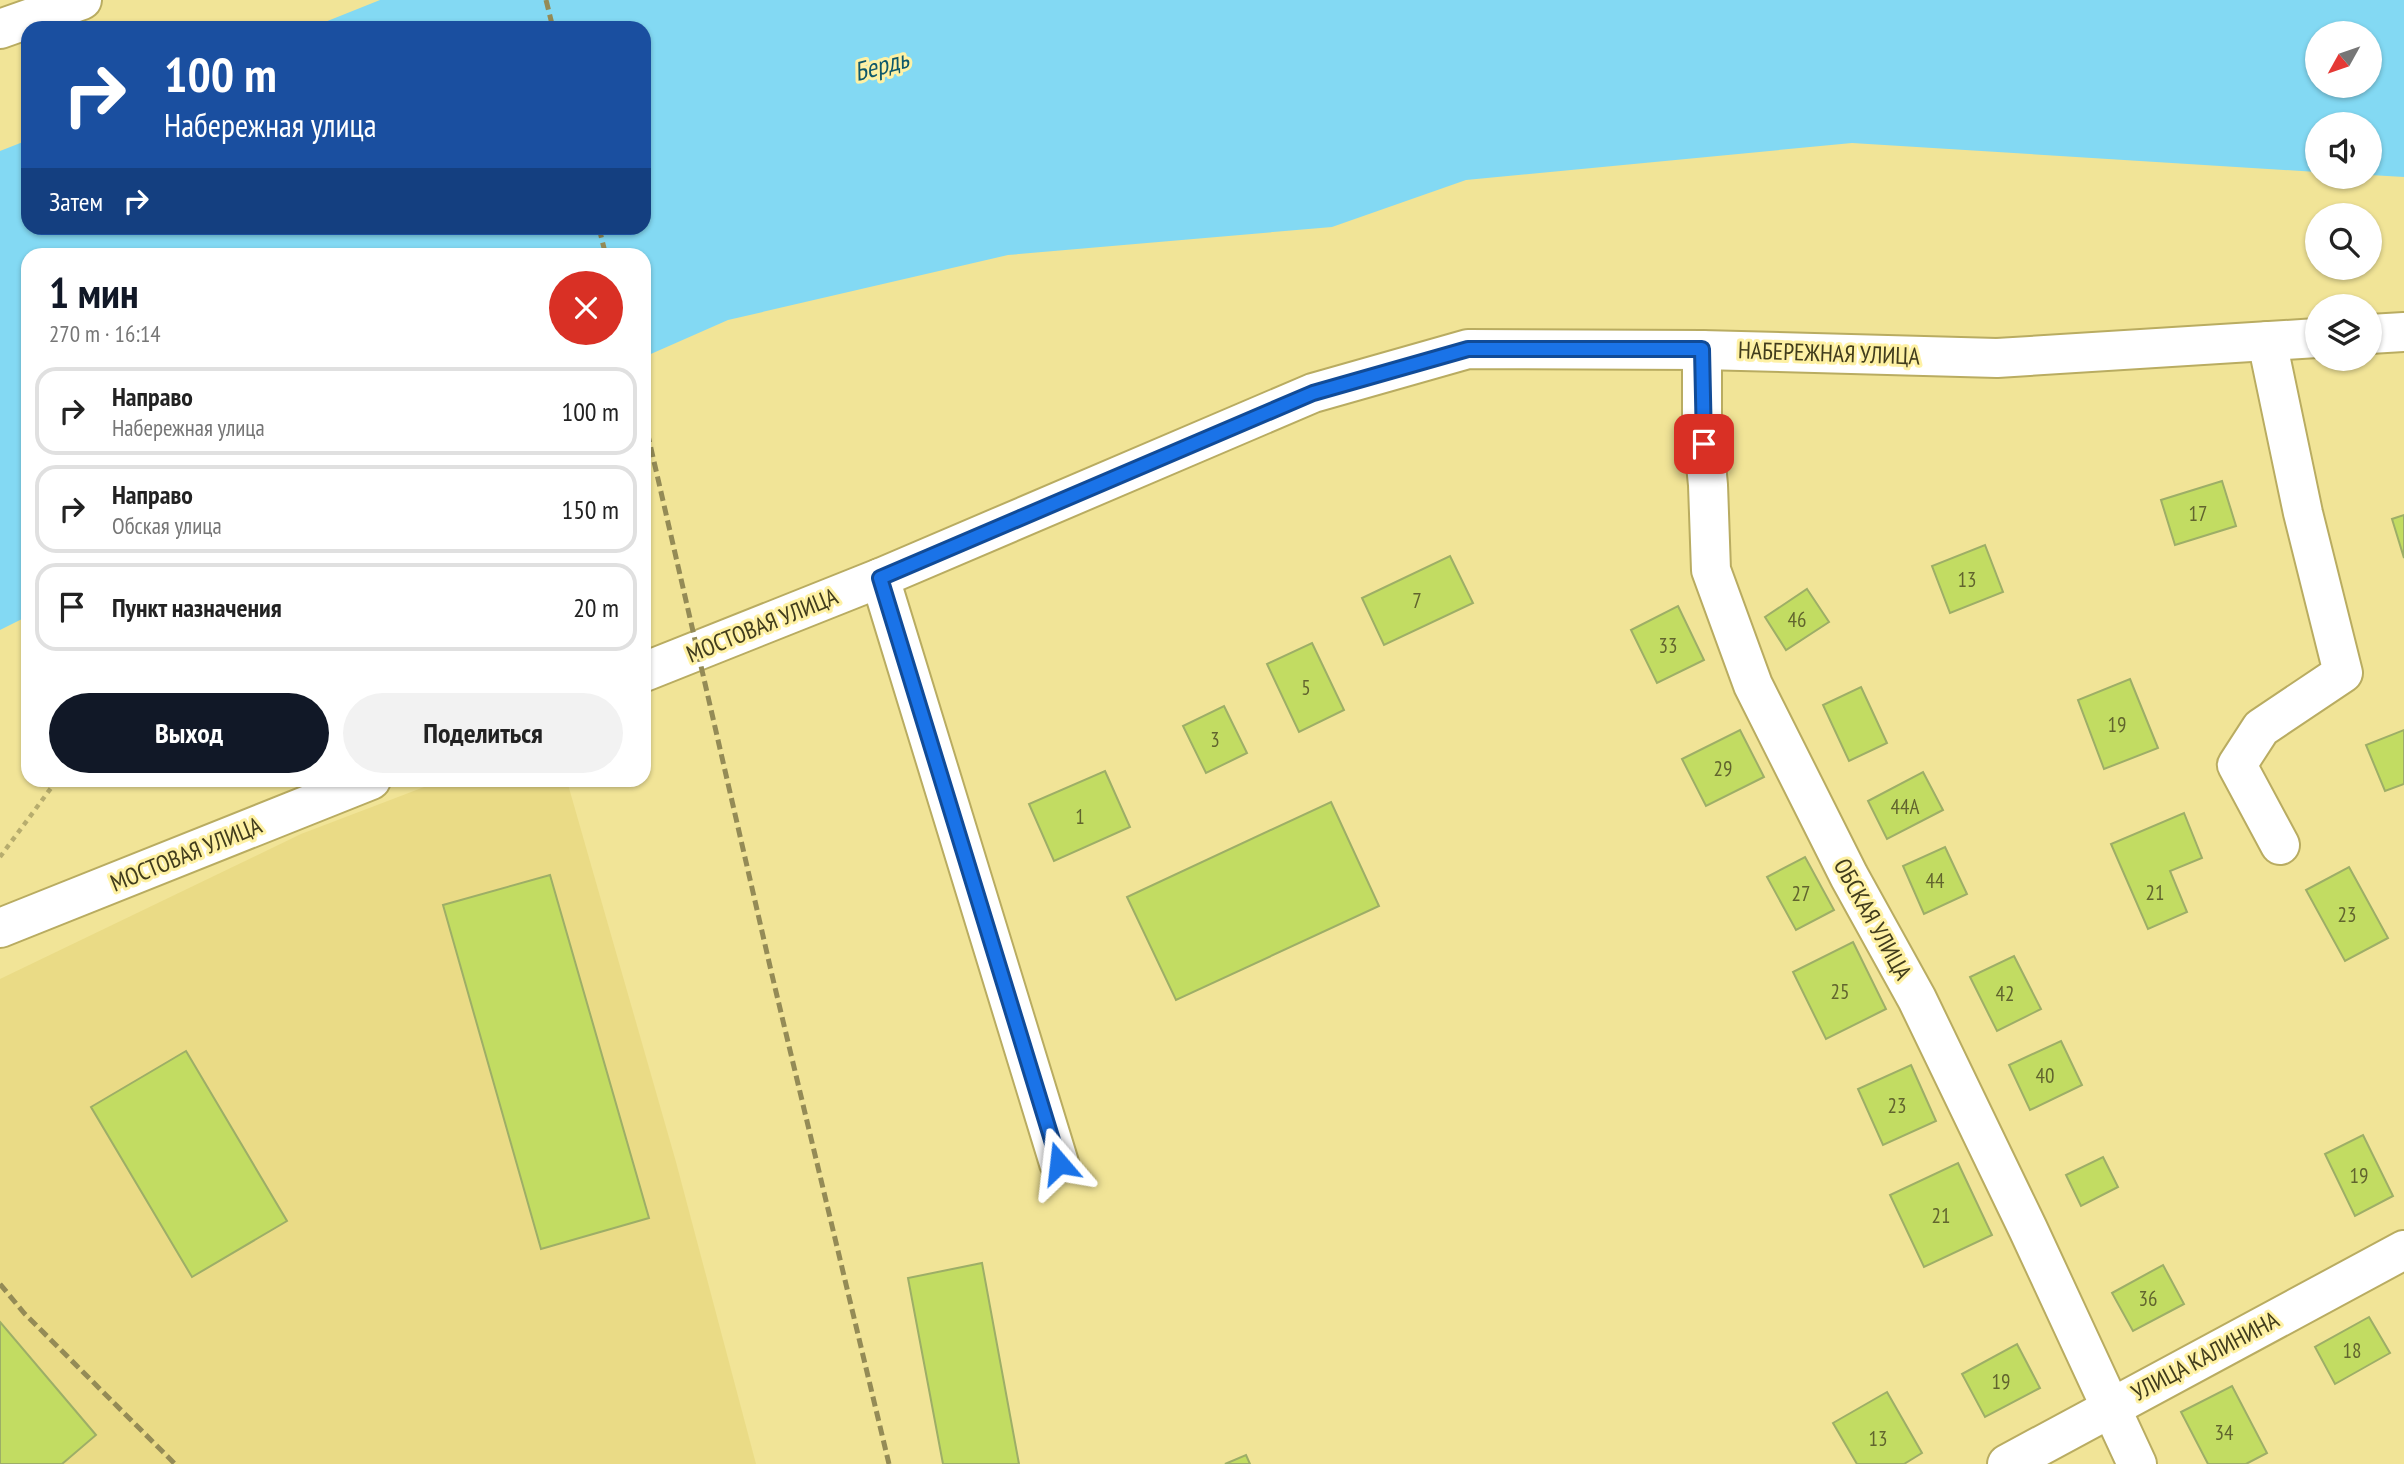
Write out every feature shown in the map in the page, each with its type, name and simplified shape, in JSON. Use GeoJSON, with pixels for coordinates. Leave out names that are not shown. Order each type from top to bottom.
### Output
{"type":"FeatureCollection","features":[{"type":"Feature","properties":{"kind":"street"},"geometry":{"type":"LineString","coordinates":[[23,21],[82,0]]}},
{"type":"Feature","properties":{"kind":"street"},"geometry":{"type":"LineString","coordinates":[[0,29],[21,22]]}},
{"type":"Feature","properties":{"kind":"street"},"geometry":{"type":"LineString","coordinates":[[2382,333],[2404,332]]}},
{"type":"Feature","properties":{"kind":"street","name":"НАБЕРЕЖНАЯ УЛИЦА"},"geometry":{"type":"LineString","coordinates":[[880,578],[1313,393],[1468,349],[1702,349],[1997,358],[2305,339]]}},
{"type":"Feature","properties":{"kind":"street"},"geometry":{"type":"LineString","coordinates":[[2267,341],[2303,513],[2343,673],[2261,728],[2237,765],[2280,845]]}},
{"type":"Feature","properties":{"kind":"street","name":"ОБСКАЯ УЛИЦА"},"geometry":{"type":"LineString","coordinates":[[1702,349],[1702,424],[1709,485],[1711,570],[1752,685],[1849,876],[1917,999],[2137,1464]]}},
{"type":"Feature","properties":{"kind":"street"},"geometry":{"type":"LineString","coordinates":[[880,578],[1059,1163]]}},
{"type":"Feature","properties":{"kind":"street","name":"МОСТОВАЯ УЛИЦА"},"geometry":{"type":"LineString","coordinates":[[651,669],[880,578]]}},
{"type":"Feature","properties":{"kind":"street","name":"МОСТОВАЯ УЛИЦА"},"geometry":{"type":"LineString","coordinates":[[0,928],[353,787]]}},
{"type":"Feature","properties":{"kind":"street","name":"УЛИЦА КАЛИНИНА"},"geometry":{"type":"LineString","coordinates":[[2007,1464],[2404,1250]]}},
{"type":"Feature","properties":{"kind":"path"},"geometry":{"type":"LineString","coordinates":[[0,857],[52,787]]}},
{"type":"Feature","properties":{"kind":"shaded area"},"geometry":{"type":"Polygon","coordinates":[[[424,787],[569,787],[676,1162],[756,1464],[0,1464],[0,979],[301,834],[424,787]]]}},
{"type":"Feature","properties":{"kind":"water","name":"Бердь"},"geometry":{"type":"Polygon","coordinates":[[[380,0],[2404,0],[2404,177],[2382,176],[2382,112],[2305,112],[2305,171],[1852,143],[1466,180],[1332,227],[1008,255],[728,320],[651,354],[651,248],[21,248],[21,620],[0,630],[0,151],[21,143],[21,235],[651,235],[651,21],[328,21],[380,0]]]}},
{"type":"Feature","properties":{"kind":"building"},"geometry":{"type":"Polygon","coordinates":[[[2222,481],[2236,526],[2175,545],[2161,500],[2222,481]]]}},
{"type":"Feature","properties":{"kind":"building"},"geometry":{"type":"Polygon","coordinates":[[[2404,515],[2404,558],[2392,519],[2404,515]]]}},
{"type":"Feature","properties":{"kind":"building"},"geometry":{"type":"Polygon","coordinates":[[[1985,545],[2003,592],[1950,613],[1932,566],[1985,545]]]}},
{"type":"Feature","properties":{"kind":"building"},"geometry":{"type":"Polygon","coordinates":[[[1450,556],[1473,603],[1384,645],[1362,598],[1450,556]]]}},
{"type":"Feature","properties":{"kind":"building"},"geometry":{"type":"Polygon","coordinates":[[[1807,589],[1829,622],[1786,650],[1765,617],[1807,589]]]}},
{"type":"Feature","properties":{"kind":"building"},"geometry":{"type":"Polygon","coordinates":[[[1678,606],[1704,660],[1657,683],[1631,630],[1678,606]]]}},
{"type":"Feature","properties":{"kind":"building"},"geometry":{"type":"Polygon","coordinates":[[[1312,643],[1344,710],[1299,732],[1267,664],[1312,643]]]}},
{"type":"Feature","properties":{"kind":"building"},"geometry":{"type":"Polygon","coordinates":[[[2130,679],[2158,748],[2104,769],[2078,700],[2130,679]]]}},
{"type":"Feature","properties":{"kind":"building"},"geometry":{"type":"Polygon","coordinates":[[[1861,687],[1887,743],[1849,761],[1823,705],[1861,687]]]}},
{"type":"Feature","properties":{"kind":"building"},"geometry":{"type":"Polygon","coordinates":[[[1224,706],[1247,753],[1206,773],[1183,726],[1224,706]]]}},
{"type":"Feature","properties":{"kind":"building"},"geometry":{"type":"Polygon","coordinates":[[[1740,730],[1764,777],[1706,806],[1682,759],[1740,730]]]}},
{"type":"Feature","properties":{"kind":"building"},"geometry":{"type":"Polygon","coordinates":[[[2404,730],[2404,784],[2385,791],[2366,745],[2404,730]]]}},
{"type":"Feature","properties":{"kind":"building"},"geometry":{"type":"Polygon","coordinates":[[[1105,771],[1130,827],[1054,861],[1029,804],[1105,771]]]}},
{"type":"Feature","properties":{"kind":"building"},"geometry":{"type":"Polygon","coordinates":[[[1923,772],[1943,810],[1887,839],[1868,801],[1923,772]]]}},
{"type":"Feature","properties":{"kind":"building"},"geometry":{"type":"Polygon","coordinates":[[[1331,802],[1379,906],[1176,1000],[1127,897],[1331,802]]]}},
{"type":"Feature","properties":{"kind":"building"},"geometry":{"type":"Polygon","coordinates":[[[2184,813],[2202,858],[2170,871],[2187,912],[2148,929],[2111,844],[2184,813]]]}},
{"type":"Feature","properties":{"kind":"building"},"geometry":{"type":"Polygon","coordinates":[[[1945,847],[1967,894],[1924,914],[1903,866],[1945,847]]]}},
{"type":"Feature","properties":{"kind":"building"},"geometry":{"type":"Polygon","coordinates":[[[1805,857],[1834,910],[1796,930],[1767,877],[1805,857]]]}},
{"type":"Feature","properties":{"kind":"building"},"geometry":{"type":"Polygon","coordinates":[[[2349,867],[2388,938],[2345,961],[2306,890],[2349,867]]]}},
{"type":"Feature","properties":{"kind":"building"},"geometry":{"type":"Polygon","coordinates":[[[550,875],[649,1218],[541,1249],[443,905],[550,875]]]}},
{"type":"Feature","properties":{"kind":"building"},"geometry":{"type":"Polygon","coordinates":[[[1853,942],[1886,1009],[1826,1039],[1793,972],[1853,942]]]}},
{"type":"Feature","properties":{"kind":"building"},"geometry":{"type":"Polygon","coordinates":[[[2014,956],[2041,1009],[1997,1031],[1970,977],[2014,956]]]}},
{"type":"Feature","properties":{"kind":"building"},"geometry":{"type":"Polygon","coordinates":[[[2061,1041],[2082,1085],[2030,1110],[2009,1065],[2061,1041]]]}},
{"type":"Feature","properties":{"kind":"building"},"geometry":{"type":"Polygon","coordinates":[[[186,1051],[287,1221],[192,1277],[91,1107],[186,1051]]]}},
{"type":"Feature","properties":{"kind":"building"},"geometry":{"type":"Polygon","coordinates":[[[1911,1065],[1936,1121],[1883,1145],[1858,1089],[1911,1065]]]}},
{"type":"Feature","properties":{"kind":"building"},"geometry":{"type":"Polygon","coordinates":[[[2363,1135],[2393,1196],[2355,1216],[2325,1154],[2363,1135]]]}},
{"type":"Feature","properties":{"kind":"building"},"geometry":{"type":"Polygon","coordinates":[[[2103,1157],[2118,1187],[2081,1206],[2066,1175],[2103,1157]]]}},
{"type":"Feature","properties":{"kind":"building"},"geometry":{"type":"Polygon","coordinates":[[[1958,1163],[1992,1235],[1924,1267],[1890,1195],[1958,1163]]]}},
{"type":"Feature","properties":{"kind":"building"},"geometry":{"type":"Polygon","coordinates":[[[982,1263],[1019,1464],[943,1464],[908,1278],[982,1263]]]}},
{"type":"Feature","properties":{"kind":"building"},"geometry":{"type":"Polygon","coordinates":[[[2163,1265],[2184,1304],[2133,1331],[2112,1293],[2163,1265]]]}},
{"type":"Feature","properties":{"kind":"building"},"geometry":{"type":"Polygon","coordinates":[[[2369,1317],[2390,1353],[2335,1384],[2315,1347],[2369,1317]]]}},
{"type":"Feature","properties":{"kind":"building"},"geometry":{"type":"Polygon","coordinates":[[[0,1322],[96,1435],[62,1464],[0,1464],[0,1322]]]}},
{"type":"Feature","properties":{"kind":"building"},"geometry":{"type":"Polygon","coordinates":[[[2017,1344],[2040,1388],[1985,1417],[1962,1374],[2017,1344]]]}},
{"type":"Feature","properties":{"kind":"building"},"geometry":{"type":"Polygon","coordinates":[[[2232,1386],[2267,1453],[2246,1464],[2208,1464],[2181,1412],[2232,1386]]]}},
{"type":"Feature","properties":{"kind":"building"},"geometry":{"type":"Polygon","coordinates":[[[1887,1392],[1922,1453],[1904,1464],[1857,1464],[1833,1423],[1887,1392]]]}},
{"type":"Feature","properties":{"kind":"building"},"geometry":{"type":"Polygon","coordinates":[[[1246,1455],[1250,1464],[1225,1464],[1246,1455]]]}},
{"type":"Feature","properties":{"kind":"railway"},"geometry":{"type":"LineString","coordinates":[[546,0],[551,21]]}},
{"type":"Feature","properties":{"kind":"railway"},"geometry":{"type":"LineString","coordinates":[[601,235],[604,248]]}},
{"type":"Feature","properties":{"kind":"railway"},"geometry":{"type":"LineString","coordinates":[[651,448],[772,975],[889,1464]]}},
{"type":"Feature","properties":{"kind":"railway"},"geometry":{"type":"LineString","coordinates":[[0,1284],[24,1313],[175,1464]]}},
{"type":"Feature","properties":{"kind":"route"},"geometry":{"type":"LineString","coordinates":[[1059,1163],[880,578],[1313,393],[1468,349],[1702,349],[1704,444]]}}]}
